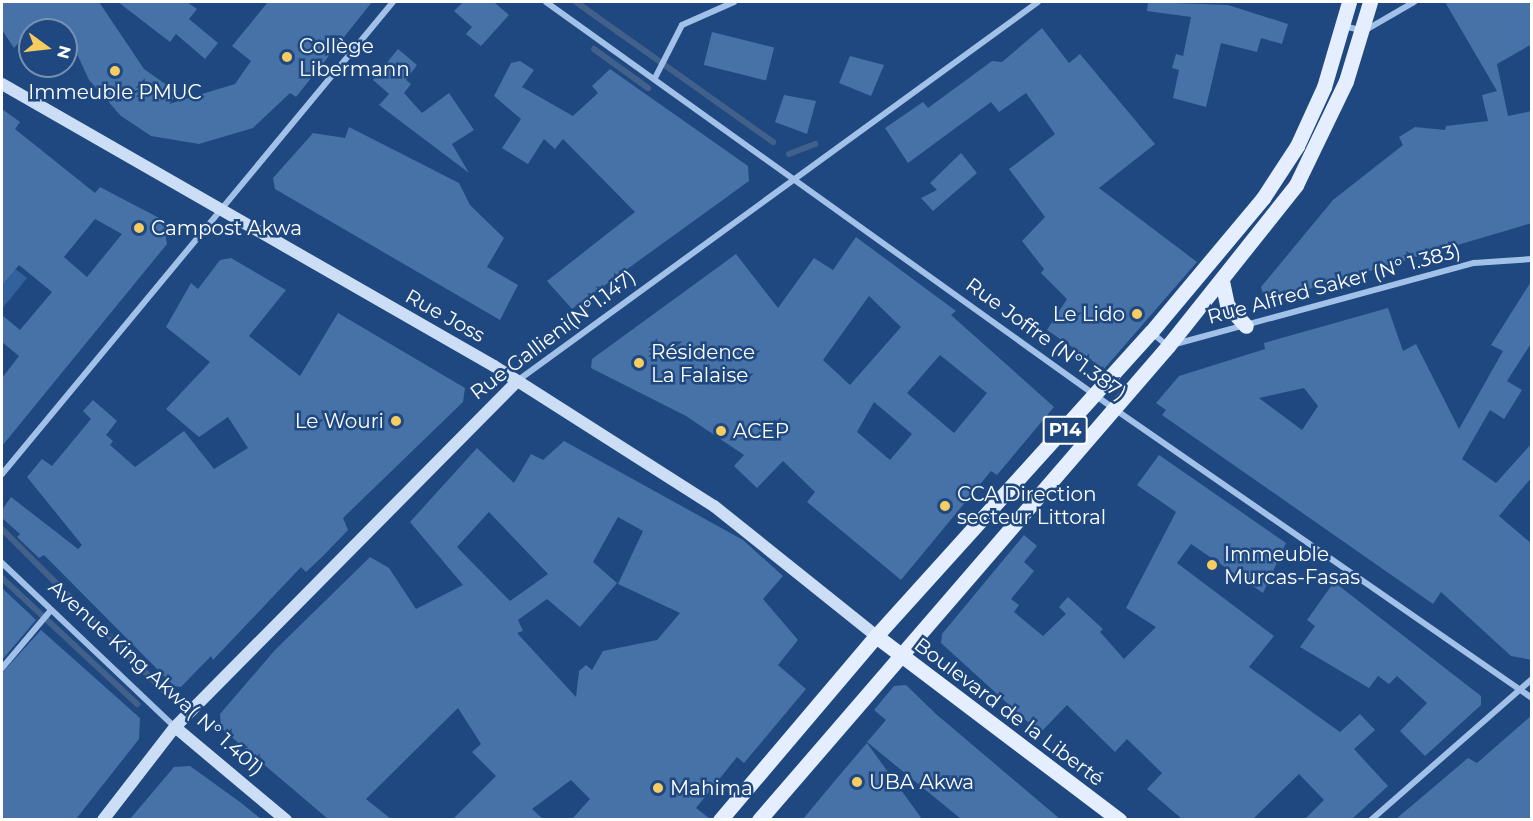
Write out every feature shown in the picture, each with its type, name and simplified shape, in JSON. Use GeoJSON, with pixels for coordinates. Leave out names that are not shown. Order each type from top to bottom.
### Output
{"type":"FeatureCollection","features":[{"type":"Feature","properties":{"kind":"main road","name":"P14"},"geometry":{"type":"LineString","coordinates":[[720,819],[876,636],[1151,332],[1292,155],[1324,87],[1349,2]]}},
{"type":"Feature","properties":{"kind":"main road","name":"P14"},"geometry":{"type":"LineString","coordinates":[[759,819],[1168,346],[1222,281],[1311,162],[1364,31],[1370,2]]}},
{"type":"Feature","properties":{"kind":"main road","name":"Rue Joss"},"geometry":{"type":"LineString","coordinates":[[2,84],[516,382],[714,506],[876,636]]}},
{"type":"Feature","properties":{"kind":"main road"},"geometry":{"type":"LineString","coordinates":[[1222,281],[1230,311],[1246,326]]}},
{"type":"Feature","properties":{"kind":"main road","name":"Rue Gallieni(N°1.147)"},"geometry":{"type":"LineString","coordinates":[[103,819],[175,727],[516,382]]}},
{"type":"Feature","properties":{"kind":"main road","name":"Boulevard de la Liberté"},"geometry":{"type":"LineString","coordinates":[[876,636],[898,656],[1119,819]]}},
{"type":"Feature","properties":{"kind":"main road","name":"Avenue King Akwa( N° 1.401)"},"geometry":{"type":"LineString","coordinates":[[175,727],[286,819]]}},
{"type":"Feature","properties":{"kind":"street"},"geometry":{"type":"LineString","coordinates":[[2,474],[217,210],[393,2]]}},
{"type":"Feature","properties":{"kind":"street","name":"Rue Joffre (N°1.387)"},"geometry":{"type":"LineString","coordinates":[[546,2],[1113,408],[1532,698]]}},
{"type":"Feature","properties":{"kind":"street"},"geometry":{"type":"LineString","coordinates":[[655,78],[682,25],[734,2]]}},
{"type":"Feature","properties":{"kind":"street","name":"Rue Gallieni(N°1.147)"},"geometry":{"type":"LineString","coordinates":[[516,382],[1038,2]]}},
{"type":"Feature","properties":{"kind":"street"},"geometry":{"type":"LineString","coordinates":[[1343,26],[1364,31],[1414,2]]}},
{"type":"Feature","properties":{"kind":"street","name":"Rue Alfred Saker (N° 1.383)"},"geometry":{"type":"LineString","coordinates":[[1168,346],[1474,263],[1532,259]]}},
{"type":"Feature","properties":{"kind":"street"},"geometry":{"type":"LineString","coordinates":[[1151,332],[1168,346]]}},
{"type":"Feature","properties":{"kind":"street","name":"Avenue King Akwa( N° 1.401)"},"geometry":{"type":"LineString","coordinates":[[2,563],[175,727]]}},
{"type":"Feature","properties":{"kind":"street"},"geometry":{"type":"LineString","coordinates":[[2,668],[51,610]]}},
{"type":"Feature","properties":{"kind":"street"},"geometry":{"type":"LineString","coordinates":[[1371,819],[1532,679]]}},
{"type":"Feature","properties":{"kind":"shaded area"},"geometry":{"type":"Polygon","coordinates":[[[2,259],[27,278],[2,309],[2,259]]]}},
{"type":"Feature","properties":{"kind":"building"},"geometry":{"type":"Polygon","coordinates":[[[2,2],[99,2],[144,69],[178,93],[169,104],[235,84],[251,61],[232,46],[268,2],[372,2],[296,97],[290,93],[253,128],[199,144],[151,136],[121,116],[89,80],[78,56],[78,18],[18,18],[18,44],[14,48],[2,30],[2,2]]]}},
{"type":"Feature","properties":{"kind":"building"},"geometry":{"type":"Polygon","coordinates":[[[118,2],[187,2],[197,9],[189,19],[218,43],[205,59],[176,34],[170,42],[118,2]]]}},
{"type":"Feature","properties":{"kind":"building"},"geometry":{"type":"Polygon","coordinates":[[[463,2],[494,2],[509,15],[481,46],[466,34],[472,27],[454,11],[463,2]]]}},
{"type":"Feature","properties":{"kind":"building"},"geometry":{"type":"Polygon","coordinates":[[[1148,2],[1228,5],[1288,24],[1282,44],[1261,38],[1257,52],[1221,43],[1206,107],[1173,98],[1179,70],[1172,68],[1176,54],[1183,56],[1191,17],[1147,11],[1148,2]]]}},
{"type":"Feature","properties":{"kind":"building"},"geometry":{"type":"Polygon","coordinates":[[[1445,2],[1532,2],[1532,44],[1497,64],[1508,116],[1532,111],[1532,223],[1265,302],[1261,287],[1333,200],[1403,145],[1399,137],[1415,127],[1445,130],[1446,126],[1488,121],[1482,95],[1497,91],[1445,2]]]}},
{"type":"Feature","properties":{"kind":"building"},"geometry":{"type":"Polygon","coordinates":[[[1042,28],[1069,63],[1080,54],[1155,144],[1099,188],[1197,262],[1104,369],[1047,330],[1067,299],[1041,273],[1044,269],[1022,241],[1045,217],[1009,169],[1055,134],[1026,93],[999,112],[991,102],[908,163],[885,128],[923,102],[928,108],[992,61],[1002,62],[1042,28]]]}},
{"type":"Feature","properties":{"kind":"building"},"geometry":{"type":"Polygon","coordinates":[[[712,32],[774,47],[766,80],[704,65],[712,32]]]}},
{"type":"Feature","properties":{"kind":"building"},"geometry":{"type":"Polygon","coordinates":[[[398,49],[417,65],[406,80],[411,84],[404,93],[422,113],[449,93],[474,130],[452,144],[469,173],[379,105],[389,94],[373,80],[398,49]]]}},
{"type":"Feature","properties":{"kind":"building"},"geometry":{"type":"Polygon","coordinates":[[[850,56],[884,65],[871,96],[839,83],[850,56]]]}},
{"type":"Feature","properties":{"kind":"building"},"geometry":{"type":"Polygon","coordinates":[[[520,61],[534,70],[522,87],[573,116],[598,93],[592,86],[610,69],[748,166],[749,181],[572,309],[547,281],[635,212],[563,139],[555,149],[544,139],[528,164],[502,148],[521,119],[494,96],[511,63],[520,61]]]}},
{"type":"Feature","properties":{"kind":"building"},"geometry":{"type":"Polygon","coordinates":[[[784,95],[816,101],[807,134],[775,122],[784,95]]]}},
{"type":"Feature","properties":{"kind":"building"},"geometry":{"type":"Polygon","coordinates":[[[2,109],[20,122],[15,129],[95,193],[100,187],[163,220],[167,244],[2,446],[2,378],[19,356],[2,342],[2,315],[20,330],[52,292],[19,265],[2,285],[2,109]],[[95,219],[64,257],[87,277],[122,234],[95,219]]]}},
{"type":"Feature","properties":{"kind":"building"},"geometry":{"type":"Polygon","coordinates":[[[349,127],[459,183],[470,205],[504,238],[487,267],[518,285],[500,320],[275,189],[273,178],[313,133],[345,138],[349,127]]]}},
{"type":"Feature","properties":{"kind":"building"},"geometry":{"type":"Polygon","coordinates":[[[961,153],[977,173],[933,211],[921,198],[937,190],[930,183],[961,153]]]}},
{"type":"Feature","properties":{"kind":"building"},"geometry":{"type":"Polygon","coordinates":[[[856,237],[956,311],[951,315],[1054,407],[997,475],[991,471],[901,580],[807,502],[815,492],[783,461],[757,488],[734,466],[744,455],[686,416],[591,368],[592,359],[736,254],[778,308],[814,258],[833,270],[856,237]],[[869,296],[823,360],[850,385],[901,327],[869,296]],[[940,355],[907,393],[954,433],[987,393],[940,355]],[[874,402],[857,432],[890,460],[912,434],[874,402]]]}},
{"type":"Feature","properties":{"kind":"building"},"geometry":{"type":"Polygon","coordinates":[[[231,258],[286,290],[249,336],[300,376],[338,313],[465,388],[463,402],[343,518],[348,530],[306,572],[301,567],[213,660],[211,656],[181,687],[174,686],[44,555],[39,558],[17,537],[20,534],[2,518],[2,510],[11,497],[78,549],[82,545],[27,477],[42,459],[52,466],[91,419],[83,411],[93,400],[117,421],[106,435],[113,441],[110,445],[135,467],[184,431],[214,469],[248,448],[228,417],[199,437],[166,409],[210,362],[166,327],[191,283],[198,289],[220,260],[231,258]]]}},
{"type":"Feature","properties":{"kind":"building"},"geometry":{"type":"Polygon","coordinates":[[[1532,280],[1532,342],[1507,381],[1522,390],[1504,419],[1490,410],[1462,459],[1496,483],[1532,443],[1532,477],[1499,516],[1532,544],[1532,660],[1511,656],[1441,592],[1433,604],[1162,415],[1166,410],[1156,403],[1179,376],[1265,349],[1264,343],[1388,308],[1403,351],[1416,344],[1459,429],[1503,351],[1491,345],[1532,280]],[[1304,388],[1259,398],[1302,430],[1318,406],[1304,388]]]}},
{"type":"Feature","properties":{"kind":"building"},"geometry":{"type":"Polygon","coordinates":[[[564,441],[743,540],[783,576],[763,599],[798,640],[778,665],[806,689],[744,763],[737,757],[696,808],[710,819],[572,819],[590,799],[571,780],[532,809],[543,819],[453,819],[496,776],[472,752],[481,744],[458,708],[366,799],[391,819],[328,819],[221,728],[220,714],[275,650],[370,557],[389,568],[416,609],[463,585],[410,522],[477,448],[514,483],[531,454],[543,460],[564,441]],[[489,512],[457,547],[510,601],[548,574],[489,512]],[[618,517],[593,562],[617,583],[580,627],[547,599],[518,620],[523,631],[517,633],[576,697],[579,671],[586,665],[592,670],[603,651],[657,640],[680,613],[618,584],[643,531],[618,517]]]}},
{"type":"Feature","properties":{"kind":"building"},"geometry":{"type":"Polygon","coordinates":[[[1159,455],[1286,543],[1263,593],[1191,544],[1177,563],[1274,636],[1249,667],[1340,732],[1360,714],[1375,730],[1354,749],[1388,786],[1352,819],[1305,819],[1324,800],[1299,774],[1253,819],[1182,819],[1147,789],[1162,773],[1127,739],[1115,752],[1067,705],[1040,733],[941,643],[942,634],[1024,535],[1037,546],[1024,562],[1034,571],[1011,599],[1019,605],[1014,612],[1043,636],[1066,614],[1059,607],[1068,597],[1103,629],[1100,632],[1124,659],[1156,627],[1126,608],[1176,512],[1137,485],[1159,455]]]}},
{"type":"Feature","properties":{"kind":"building"},"geometry":{"type":"Polygon","coordinates":[[[1334,582],[1481,696],[1481,705],[1425,756],[1400,731],[1427,703],[1397,676],[1389,684],[1378,676],[1369,688],[1300,647],[1315,626],[1307,620],[1334,582]]]}},
{"type":"Feature","properties":{"kind":"building"},"geometry":{"type":"Polygon","coordinates":[[[2,588],[36,620],[2,660],[2,588]]]}},
{"type":"Feature","properties":{"kind":"building"},"geometry":{"type":"Polygon","coordinates":[[[41,630],[140,718],[139,739],[76,819],[2,819],[2,673],[41,630]]]}},
{"type":"Feature","properties":{"kind":"building"},"geometry":{"type":"Polygon","coordinates":[[[906,685],[936,714],[1060,819],[961,819],[867,742],[886,720],[874,710],[894,686],[906,685]]]}},
{"type":"Feature","properties":{"kind":"building"},"geometry":{"type":"Polygon","coordinates":[[[1532,715],[1532,819],[1396,819],[1468,758],[1477,763],[1532,715]]]}},
{"type":"Feature","properties":{"kind":"building"},"geometry":{"type":"Polygon","coordinates":[[[867,743],[922,819],[803,819],[838,777],[867,743]]]}},
{"type":"Feature","properties":{"kind":"building"},"geometry":{"type":"Polygon","coordinates":[[[190,766],[261,819],[130,819],[174,767],[190,766]]]}},
{"type":"Feature","properties":{"kind":"waterway"},"geometry":{"type":"LineString","coordinates":[[576,2],[773,142]]}},
{"type":"Feature","properties":{"kind":"waterway"},"geometry":{"type":"LineString","coordinates":[[594,49],[648,88]]}},
{"type":"Feature","properties":{"kind":"waterway"},"geometry":{"type":"LineString","coordinates":[[789,154],[815,144]]}},
{"type":"Feature","properties":{"kind":"waterway"},"geometry":{"type":"LineString","coordinates":[[2,529],[164,691]]}},
{"type":"Feature","properties":{"kind":"waterway"},"geometry":{"type":"LineString","coordinates":[[2,578],[137,704]]}},
{"type":"Feature","properties":{"kind":"place","name":"Collège Libermann"},"geometry":{"type":"Point","coordinates":[287,57]}},
{"type":"Feature","properties":{"kind":"place","name":"Immeuble PMUC"},"geometry":{"type":"Point","coordinates":[115,71]}},
{"type":"Feature","properties":{"kind":"place","name":"Campost Akwa"},"geometry":{"type":"Point","coordinates":[139,228]}},
{"type":"Feature","properties":{"kind":"place","name":"Le Lido"},"geometry":{"type":"Point","coordinates":[1137,314]}},
{"type":"Feature","properties":{"kind":"place","name":"Résidence La Falaise"},"geometry":{"type":"Point","coordinates":[639,363]}},
{"type":"Feature","properties":{"kind":"place","name":"Le Wouri"},"geometry":{"type":"Point","coordinates":[396,421]}},
{"type":"Feature","properties":{"kind":"place","name":"ACEP"},"geometry":{"type":"Point","coordinates":[721,431]}},
{"type":"Feature","properties":{"kind":"place","name":"CCA Direction secteur Littoral"},"geometry":{"type":"Point","coordinates":[945,506]}},
{"type":"Feature","properties":{"kind":"place","name":"Immeuble Murcas-Fasas"},"geometry":{"type":"Point","coordinates":[1212,565]}},
{"type":"Feature","properties":{"kind":"place","name":"UBA Akwa"},"geometry":{"type":"Point","coordinates":[857,782]}},
{"type":"Feature","properties":{"kind":"place","name":"Mahima"},"geometry":{"type":"Point","coordinates":[658,788]}}]}
